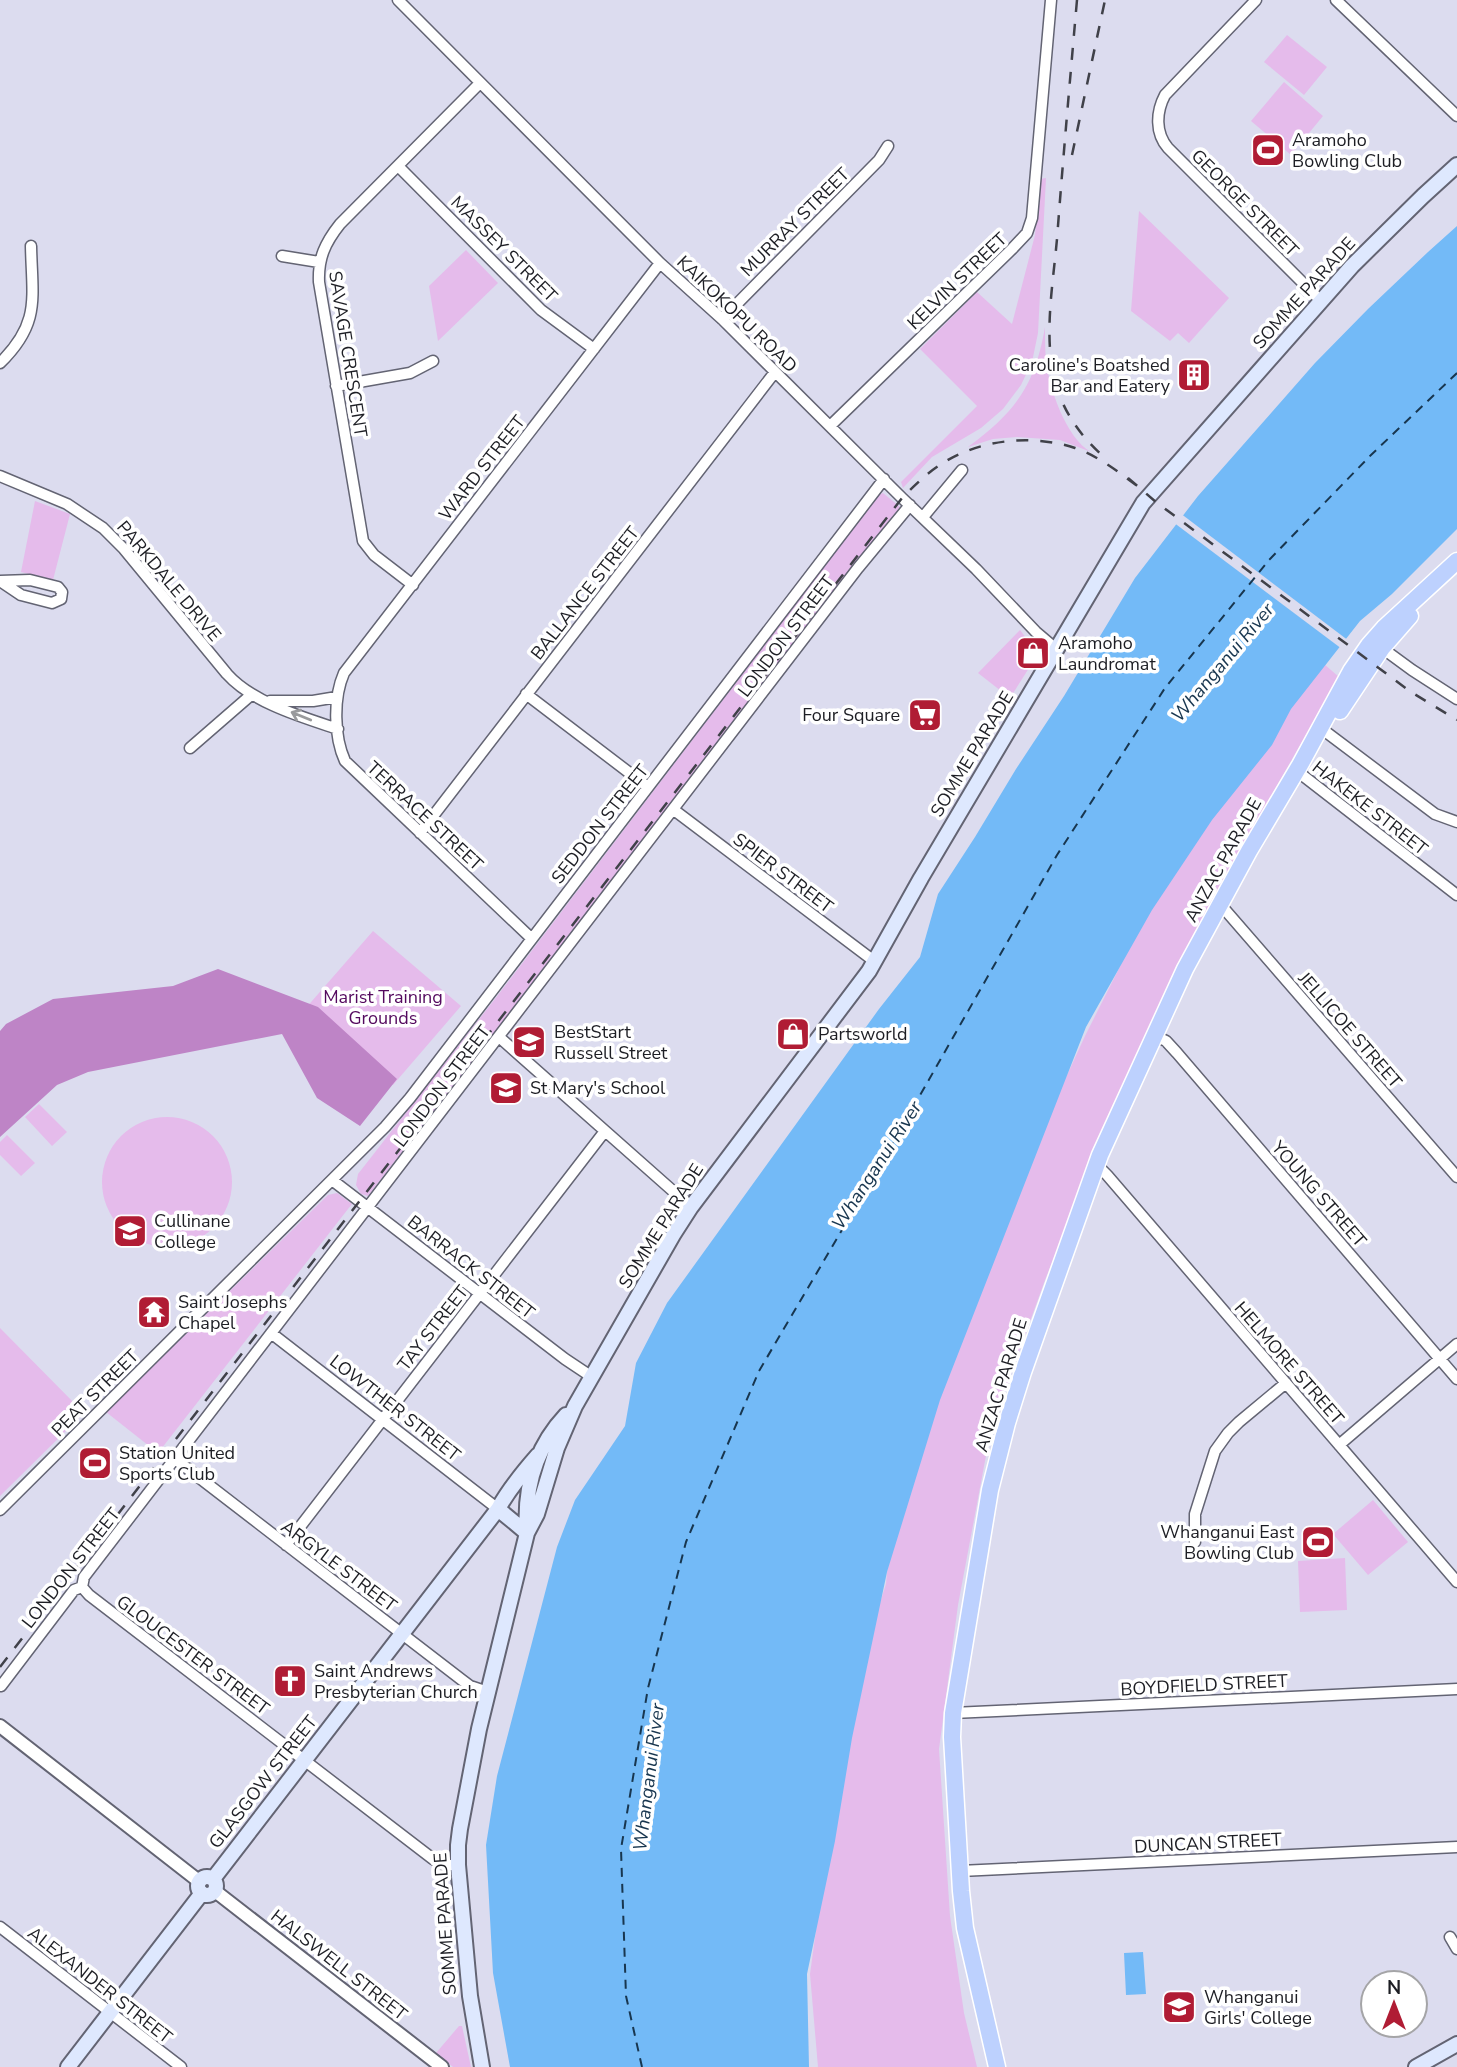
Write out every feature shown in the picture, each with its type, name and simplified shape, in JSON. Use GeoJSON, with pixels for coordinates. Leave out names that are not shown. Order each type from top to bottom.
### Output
{"type":"FeatureCollection","features":[{"type":"Feature","properties":{"kind":"main road","name":"SOMME PARADE"},"geometry":{"type":"LineString","coordinates":[[482,2067],[470,1996],[458,1865],[460,1829],[488,1692],[527,1533],[537,1514],[557,1448],[575,1405],[691,1207],[862,981],[1136,513],[1321,301],[1386,232],[1457,166]]}},
{"type":"Feature","properties":{"kind":"main road","name":"ANZAC PARADE"},"geometry":{"type":"LineString","coordinates":[[1298,768],[1326,732],[1382,648],[1455,564]]}},
{"type":"Feature","properties":{"kind":"main road","name":"ANZAC PARADE"},"geometry":{"type":"LineString","coordinates":[[998,2067],[968,1949],[963,1911],[953,1760],[953,1713],[989,1490],[1007,1423],[1095,1168],[1185,969],[1351,671],[1384,628],[1455,564]]}},
{"type":"Feature","properties":{"kind":"main road","name":"SOMME PARADE"},"geometry":{"type":"LineString","coordinates":[[527,1533],[525,1512],[538,1455],[575,1405]]}},
{"type":"Feature","properties":{"kind":"main road","name":"GLASGOW STREET"},"geometry":{"type":"LineString","coordinates":[[498,1509],[512,1500],[531,1481],[557,1448]]}},
{"type":"Feature","properties":{"kind":"main road","name":"GLASGOW STREET"},"geometry":{"type":"LineString","coordinates":[[68,2067],[538,1455]]}},
{"type":"Feature","properties":{"kind":"main road"},"geometry":{"type":"LineString","coordinates":[[498,1509],[527,1533]]}},
{"type":"Feature","properties":{"kind":"main road"},"geometry":{"type":"LineString","coordinates":[[1416,2067],[1457,2043]]}},
{"type":"Feature","properties":{"kind":"street","name":"KAIKOKOPU ROAD"},"geometry":{"type":"LineString","coordinates":[[398,0],[660,262],[722,319],[1056,649]]}},
{"type":"Feature","properties":{"kind":"street","name":"KELVIN STREET"},"geometry":{"type":"LineString","coordinates":[[830,426],[1024,237],[1029,228],[1051,0]]}},
{"type":"Feature","properties":{"kind":"street","name":"GEORGE STREET"},"geometry":{"type":"LineString","coordinates":[[1256,0],[1165,94],[1158,121],[1160,136],[1168,148],[1321,301]]}},
{"type":"Feature","properties":{"kind":"street"},"geometry":{"type":"LineString","coordinates":[[1336,0],[1457,116]]}},
{"type":"Feature","properties":{"kind":"street","name":"SAVAGE CRESCENT"},"geometry":{"type":"LineString","coordinates":[[413,585],[374,555],[363,541],[319,282],[319,262],[329,238],[340,224],[480,83]]}},
{"type":"Feature","properties":{"kind":"street","name":"MURRAY STREET"},"geometry":{"type":"LineString","coordinates":[[722,319],[879,160],[888,146]]}},
{"type":"Feature","properties":{"kind":"street","name":"MASSEY STREET"},"geometry":{"type":"LineString","coordinates":[[398,166],[541,310],[594,349]]}},
{"type":"Feature","properties":{"kind":"street"},"geometry":{"type":"LineString","coordinates":[[0,363],[20,340],[31,315],[34,288],[31,246]]}},
{"type":"Feature","properties":{"kind":"street"},"geometry":{"type":"LineString","coordinates":[[282,256],[319,262]]}},
{"type":"Feature","properties":{"kind":"street","name":"WARD STREET"},"geometry":{"type":"LineString","coordinates":[[338,697],[344,673],[660,262]]}},
{"type":"Feature","properties":{"kind":"street"},"geometry":{"type":"LineString","coordinates":[[336,386],[410,373],[433,361]]}},
{"type":"Feature","properties":{"kind":"street","name":"BALLANCE STREET"},"geometry":{"type":"LineString","coordinates":[[420,833],[775,372]]}},
{"type":"Feature","properties":{"kind":"street"},"geometry":{"type":"LineString","coordinates":[[923,517],[962,470]]}},
{"type":"Feature","properties":{"kind":"street","name":"PARKDALE DRIVE"},"geometry":{"type":"LineString","coordinates":[[0,476],[67,504],[103,528],[124,549],[227,674],[251,695],[338,729]]}},
{"type":"Feature","properties":{"kind":"street","name":"SEDDON STREET"},"geometry":{"type":"LineString","coordinates":[[332,1180],[410,1098],[884,479]]}},
{"type":"Feature","properties":{"kind":"street","name":"LONDON STREET"},"geometry":{"type":"LineString","coordinates":[[1,1686],[75,1590],[82,1587],[84,1577],[858,568],[910,505]]}},
{"type":"Feature","properties":{"kind":"street"},"geometry":{"type":"LineString","coordinates":[[0,581],[38,582],[58,587],[62,595],[56,603],[48,603],[21,595],[0,581]]}},
{"type":"Feature","properties":{"kind":"street"},"geometry":{"type":"LineString","coordinates":[[1382,648],[1457,699]]}},
{"type":"Feature","properties":{"kind":"street"},"geometry":{"type":"LineString","coordinates":[[526,694],[648,787]]}},
{"type":"Feature","properties":{"kind":"street"},"geometry":{"type":"LineString","coordinates":[[190,748],[251,695]]}},
{"type":"Feature","properties":{"kind":"street","name":"PARKDALE DRIVE"},"geometry":{"type":"LineString","coordinates":[[266,701],[304,701],[338,697]]}},
{"type":"Feature","properties":{"kind":"street","name":"TERRACE STREET"},"geometry":{"type":"LineString","coordinates":[[338,697],[338,729],[345,761],[531,938]]}},
{"type":"Feature","properties":{"kind":"street"},"geometry":{"type":"LineString","coordinates":[[1326,732],[1435,814],[1457,822]]}},
{"type":"Feature","properties":{"kind":"street","name":"HAKEKE STREET"},"geometry":{"type":"LineString","coordinates":[[1298,768],[1457,895]]}},
{"type":"Feature","properties":{"kind":"street","name":"SPIER STREET"},"geometry":{"type":"LineString","coordinates":[[674,810],[874,961]]}},
{"type":"Feature","properties":{"kind":"street","name":"JELLICOE STREET"},"geometry":{"type":"LineString","coordinates":[[1220,904],[1457,1177]]}},
{"type":"Feature","properties":{"kind":"street","name":"YOUNG STREET"},"geometry":{"type":"LineString","coordinates":[[1153,1035],[1166,1041],[1177,1053],[1457,1379]]}},
{"type":"Feature","properties":{"kind":"street"},"geometry":{"type":"LineString","coordinates":[[499,1037],[691,1207]]}},
{"type":"Feature","properties":{"kind":"street","name":"TAY STREET"},"geometry":{"type":"LineString","coordinates":[[286,1545],[605,1131]]}},
{"type":"Feature","properties":{"kind":"street","name":"HELMORE STREET"},"geometry":{"type":"LineString","coordinates":[[1095,1168],[1107,1175],[1457,1582]]}},
{"type":"Feature","properties":{"kind":"street","name":"BARRACK STREET"},"geometry":{"type":"LineString","coordinates":[[332,1180],[592,1377]]}},
{"type":"Feature","properties":{"kind":"street","name":"PEAT STREET"},"geometry":{"type":"LineString","coordinates":[[0,1510],[332,1180]]}},
{"type":"Feature","properties":{"kind":"street","name":"LOWTHER STREET"},"geometry":{"type":"LineString","coordinates":[[271,1333],[498,1509]]}},
{"type":"Feature","properties":{"kind":"street"},"geometry":{"type":"LineString","coordinates":[[1339,1445],[1457,1344]]}},
{"type":"Feature","properties":{"kind":"street"},"geometry":{"type":"LineString","coordinates":[[1195,1542],[1195,1514],[1215,1451],[1228,1433],[1286,1383]]}},
{"type":"Feature","properties":{"kind":"street","name":"ARGYLE STREET"},"geometry":{"type":"LineString","coordinates":[[175,1459],[470,1686],[488,1692]]}},
{"type":"Feature","properties":{"kind":"street","name":"GLOUCESTER STREET"},"geometry":{"type":"LineString","coordinates":[[82,1587],[433,1859],[444,1864],[458,1865]]}},
{"type":"Feature","properties":{"kind":"street","name":"BOYDFIELD STREET"},"geometry":{"type":"LineString","coordinates":[[953,1713],[1457,1689]]}},
{"type":"Feature","properties":{"kind":"street","name":"HALSWELL STREET"},"geometry":{"type":"LineString","coordinates":[[0,1727],[439,2066]]}},
{"type":"Feature","properties":{"kind":"street","name":"DUNCAN STREET"},"geometry":{"type":"LineString","coordinates":[[960,1871],[1457,1847]]}},
{"type":"Feature","properties":{"kind":"street","name":"ALEXANDER STREET"},"geometry":{"type":"LineString","coordinates":[[0,1927],[181,2067]]}},
{"type":"Feature","properties":{"kind":"street"},"geometry":{"type":"LineString","coordinates":[[1450,1937],[1457,1949]]}},
{"type":"Feature","properties":{"kind":"green space"},"geometry":{"type":"Polygon","coordinates":[[[1287,35],[1327,67],[1304,95],[1264,62],[1287,35]]]}},
{"type":"Feature","properties":{"kind":"green space"},"geometry":{"type":"Polygon","coordinates":[[[1284,82],[1323,116],[1291,155],[1251,121],[1284,82]]]}},
{"type":"Feature","properties":{"kind":"green space"},"geometry":{"type":"Polygon","coordinates":[[[1046,178],[1038,333],[1032,362],[1021,385],[1003,409],[981,428],[932,457],[903,488],[901,482],[977,406],[920,349],[977,292],[1012,324],[1035,235],[1040,179],[1046,178]]]}},
{"type":"Feature","properties":{"kind":"green space"},"geometry":{"type":"Polygon","coordinates":[[[1139,211],[1229,298],[1189,343],[1178,333],[1170,341],[1131,311],[1139,211]]]}},
{"type":"Feature","properties":{"kind":"green space"},"geometry":{"type":"Polygon","coordinates":[[[466,250],[498,283],[438,341],[429,286],[466,250]]]}},
{"type":"Feature","properties":{"kind":"green space"},"geometry":{"type":"Polygon","coordinates":[[[1045,327],[1046,360],[1055,398],[1074,436],[1091,452],[1060,440],[1017,437],[993,439],[968,447],[998,422],[1029,382],[1045,327]]]}},
{"type":"Feature","properties":{"kind":"green space"},"geometry":{"type":"Polygon","coordinates":[[[883,493],[900,507],[368,1196],[361,1194],[356,1185],[358,1174],[883,493]]]}},
{"type":"Feature","properties":{"kind":"green space"},"geometry":{"type":"Polygon","coordinates":[[[35,501],[70,514],[53,580],[21,572],[35,501]]]}},
{"type":"Feature","properties":{"kind":"green space"},"geometry":{"type":"Polygon","coordinates":[[[1020,630],[1033,647],[1036,657],[1010,698],[978,673],[1020,630]]]}},
{"type":"Feature","properties":{"kind":"green space"},"geometry":{"type":"Polygon","coordinates":[[[1324,664],[1339,677],[1215,894],[1121,1089],[1045,1280],[991,1429],[958,1605],[939,1749],[950,1916],[964,2013],[977,2067],[818,2067],[810,1974],[829,1835],[853,1686],[886,1584],[909,1484],[1018,1182],[1085,1036],[1161,885],[1245,765],[1324,664]]]}},
{"type":"Feature","properties":{"kind":"green space","name":"Marist Training Grounds"},"geometry":{"type":"Polygon","coordinates":[[[373,931],[461,1006],[393,1085],[305,1009],[373,931]]]}},
{"type":"Feature","properties":{"kind":"green space"},"geometry":{"type":"Polygon","coordinates":[[[39,1104],[67,1132],[52,1146],[25,1117],[39,1104]]]}},
{"type":"Feature","properties":{"kind":"green space"},"geometry":{"type":"Polygon","coordinates":[[[167,1117],[192,1122],[213,1136],[227,1157],[232,1182],[227,1207],[213,1228],[192,1242],[167,1247],[142,1242],[121,1228],[107,1207],[102,1182],[107,1157],[121,1136],[142,1122],[167,1117]]]}},
{"type":"Feature","properties":{"kind":"green space"},"geometry":{"type":"Polygon","coordinates":[[[7,1135],[35,1163],[21,1176],[0,1155],[0,1142],[7,1135]]]}},
{"type":"Feature","properties":{"kind":"green space"},"geometry":{"type":"Polygon","coordinates":[[[337,1193],[352,1204],[158,1453],[106,1412],[328,1195],[337,1193]]]}},
{"type":"Feature","properties":{"kind":"green space"},"geometry":{"type":"Polygon","coordinates":[[[0,1328],[84,1413],[0,1496],[0,1328]]]}},
{"type":"Feature","properties":{"kind":"green space"},"geometry":{"type":"Polygon","coordinates":[[[1373,1500],[1408,1542],[1368,1575],[1333,1534],[1373,1500]]]}},
{"type":"Feature","properties":{"kind":"green space"},"geometry":{"type":"Polygon","coordinates":[[[1345,1558],[1347,1610],[1300,1612],[1298,1561],[1345,1558]]]}},
{"type":"Feature","properties":{"kind":"green space"},"geometry":{"type":"Polygon","coordinates":[[[459,2026],[462,2026],[471,2067],[453,2067],[436,2053],[459,2026]]]}},
{"type":"Feature","properties":{"kind":"shaded area"},"geometry":{"type":"Polygon","coordinates":[[[218,969],[318,1007],[397,1079],[360,1126],[317,1098],[282,1034],[88,1072],[57,1085],[0,1137],[0,1031],[6,1024],[53,999],[173,986],[218,969]]]}},
{"type":"Feature","properties":{"kind":"water","name":"Whanganui River"},"geometry":{"type":"Polygon","coordinates":[[[1457,226],[1457,529],[1392,594],[1360,621],[1291,709],[1272,745],[1212,820],[1152,910],[1086,1027],[940,1400],[887,1572],[807,1974],[809,2067],[510,2067],[493,1973],[486,1845],[497,1776],[557,1547],[575,1500],[625,1426],[636,1363],[667,1303],[879,1009],[920,957],[938,894],[1064,696],[1135,578],[1198,496],[1315,363],[1457,226]]]}},
{"type":"Feature","properties":{"kind":"water"},"geometry":{"type":"Polygon","coordinates":[[[1143,1952],[1146,1994],[1126,1995],[1124,1953],[1143,1952]]]}},
{"type":"Feature","properties":{"kind":"pier"},"geometry":{"type":"Polygon","coordinates":[[[1180,513],[1349,641],[1342,649],[1173,522],[1180,513]]]}},
{"type":"Feature","properties":{"kind":"ferry route"},"geometry":{"type":"LineString","coordinates":[[642,2067],[626,1996],[621,1849],[648,1688],[686,1542],[759,1371],[1057,855],[1165,688],[1269,560],[1371,455],[1457,373]]}},
{"type":"Feature","properties":{"kind":"railway"},"geometry":{"type":"LineString","coordinates":[[1077,0],[1050,308],[1051,360],[1057,389],[1067,411],[1079,431],[1104,457]]}},
{"type":"Feature","properties":{"kind":"railway"},"geometry":{"type":"LineString","coordinates":[[1072,155],[1105,0]]}},
{"type":"Feature","properties":{"kind":"railway"},"geometry":{"type":"LineString","coordinates":[[0,1667],[902,498],[932,470],[958,455],[990,444],[1025,440],[1059,444],[1083,451],[1136,485]]}},
{"type":"Feature","properties":{"kind":"railway"},"geometry":{"type":"LineString","coordinates":[[1128,478],[1156,502],[1411,692],[1457,720]]}},
{"type":"Feature","properties":{"kind":"place","name":"Aramoho Bowling Club"},"geometry":{"type":"Point","coordinates":[1268,150]}},
{"type":"Feature","properties":{"kind":"place","name":"Caroline's Boatshed Bar and Eatery"},"geometry":{"type":"Point","coordinates":[1194,375]}},
{"type":"Feature","properties":{"kind":"place","name":"Aramoho Laundromat"},"geometry":{"type":"Point","coordinates":[1033,653]}},
{"type":"Feature","properties":{"kind":"place","name":"Four Square"},"geometry":{"type":"Point","coordinates":[925,715]}},
{"type":"Feature","properties":{"kind":"place","name":"Partsworld"},"geometry":{"type":"Point","coordinates":[793,1034]}},
{"type":"Feature","properties":{"kind":"place","name":"BestStart Russell Street"},"geometry":{"type":"Point","coordinates":[529,1042]}},
{"type":"Feature","properties":{"kind":"place","name":"St Mary's School"},"geometry":{"type":"Point","coordinates":[506,1088]}},
{"type":"Feature","properties":{"kind":"place","name":"Cullinane College"},"geometry":{"type":"Point","coordinates":[130,1231]}},
{"type":"Feature","properties":{"kind":"place","name":"Saint Josephs Chapel"},"geometry":{"type":"Point","coordinates":[154,1312]}},
{"type":"Feature","properties":{"kind":"place","name":"Station United Sports Club"},"geometry":{"type":"Point","coordinates":[95,1463]}},
{"type":"Feature","properties":{"kind":"place","name":"Whanganui East Bowling Club"},"geometry":{"type":"Point","coordinates":[1318,1542]}},
{"type":"Feature","properties":{"kind":"place","name":"Saint Andrews Presbyterian Church"},"geometry":{"type":"Point","coordinates":[290,1681]}},
{"type":"Feature","properties":{"kind":"place","name":"Whanganui Girls' College"},"geometry":{"type":"Point","coordinates":[1179,2007]}}]}
